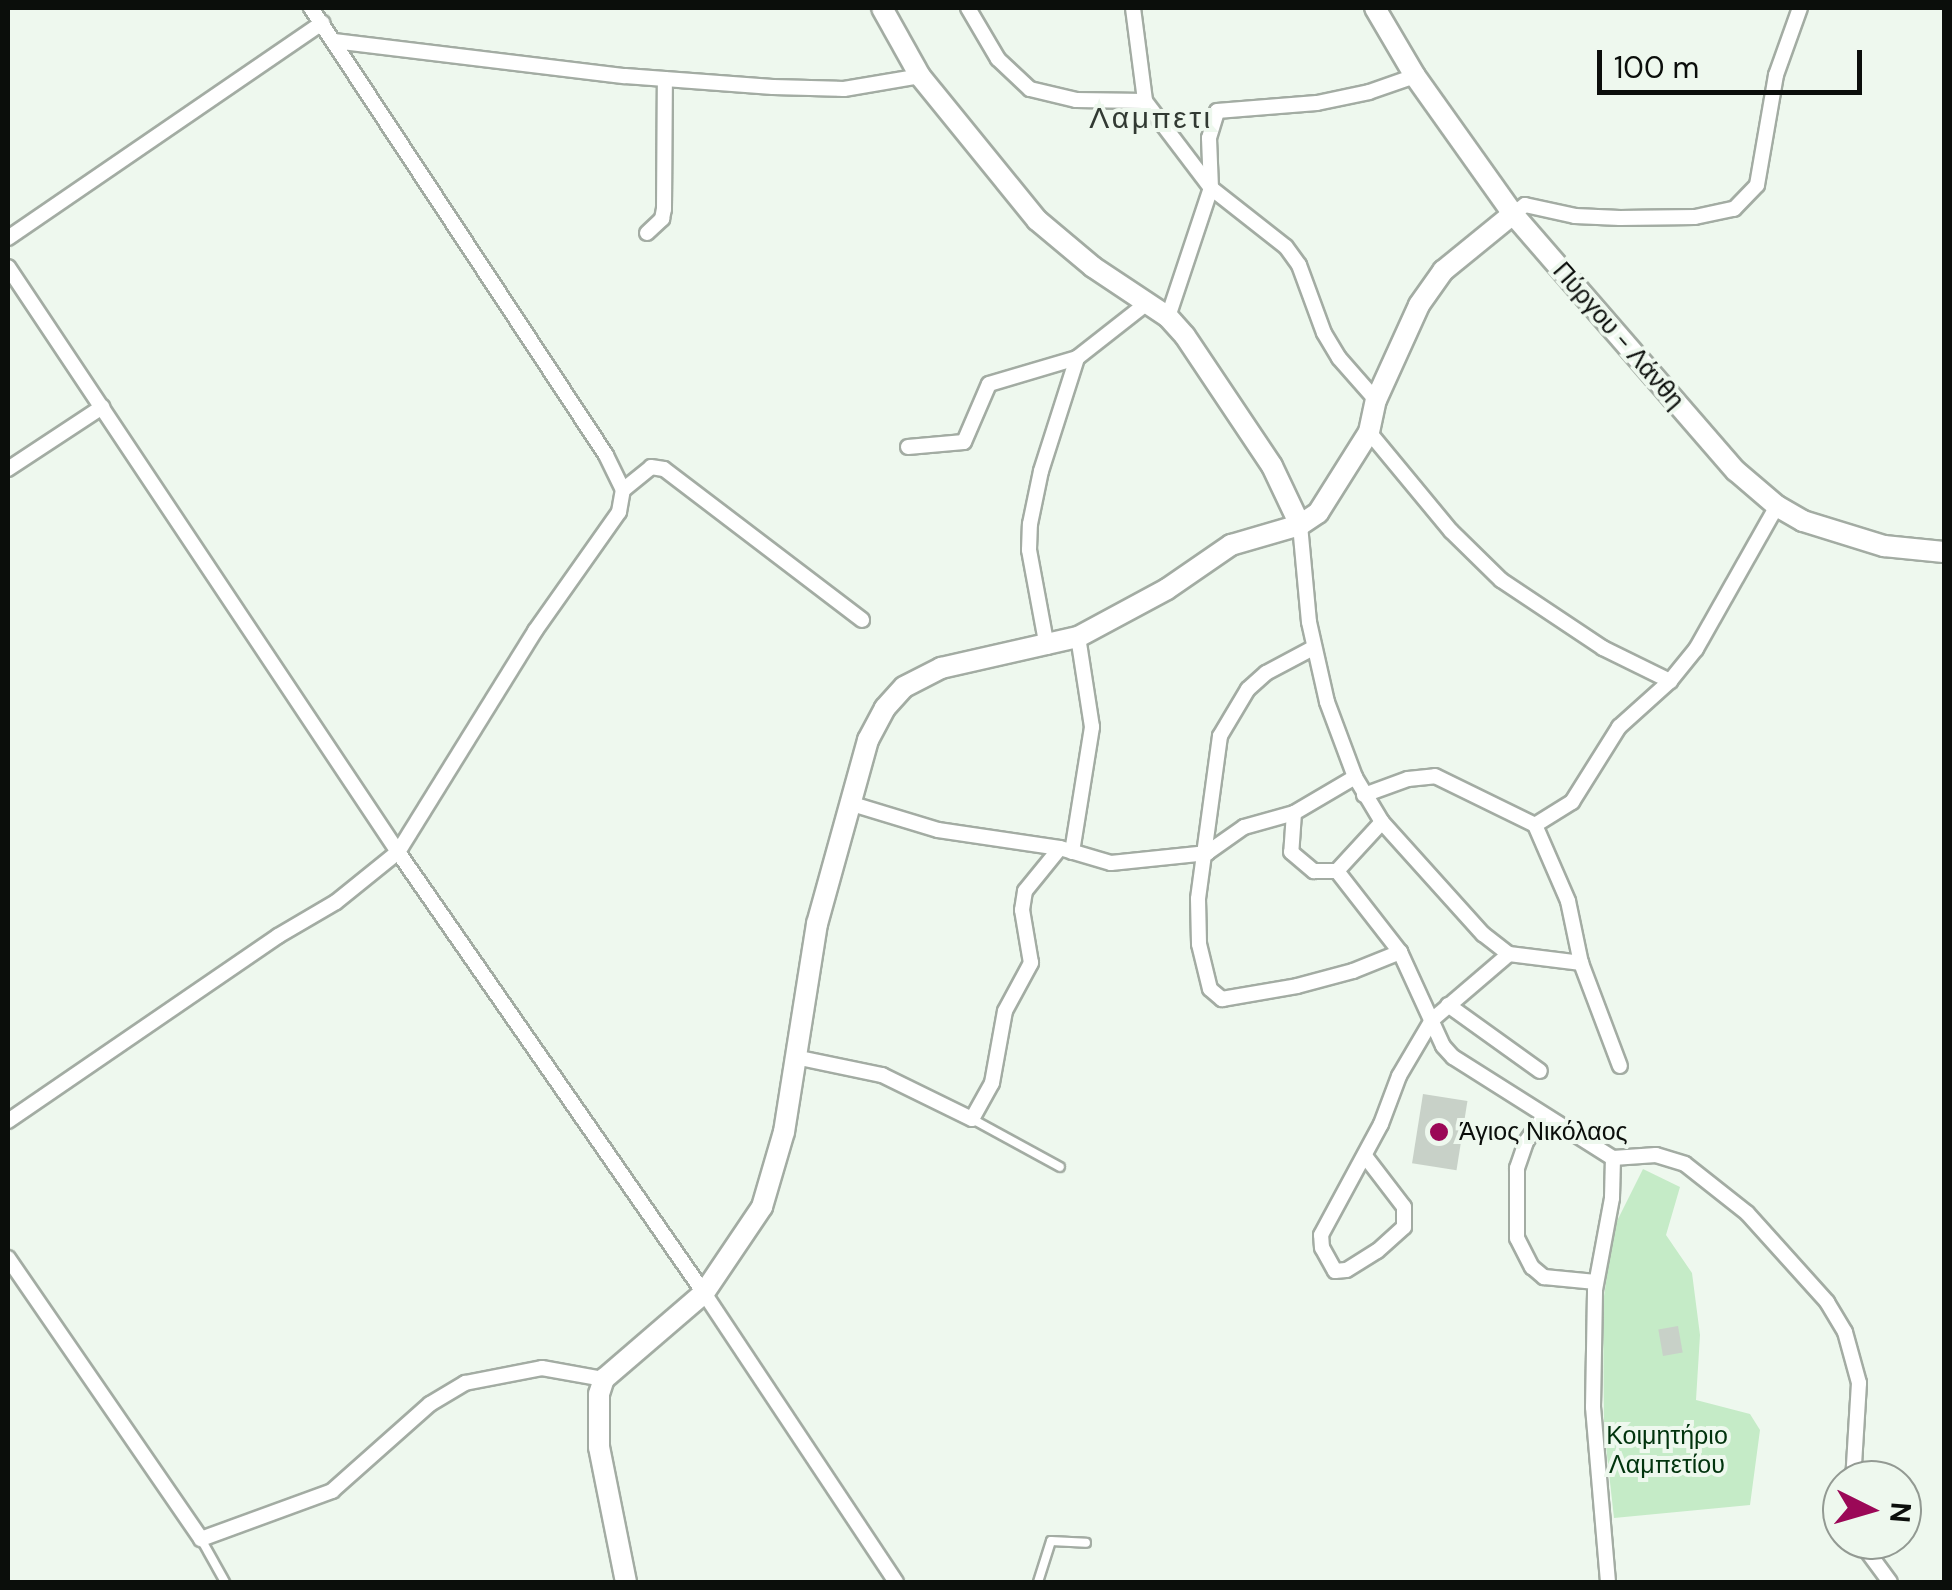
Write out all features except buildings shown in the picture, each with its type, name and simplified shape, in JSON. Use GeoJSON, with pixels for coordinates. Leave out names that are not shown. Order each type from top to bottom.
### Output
{"type":"FeatureCollection","features":[{"type":"Feature","properties":{"kind":"street"},"geometry":{"type":"LineString","coordinates":[[8,1120],[278,936],[336,902],[398,852],[568,581],[619,512],[623,490],[606,455],[311,8]]}},
{"type":"Feature","properties":{"kind":"street"},"geometry":{"type":"LineString","coordinates":[[882,8],[920,76],[1037,220],[1093,267],[1168,316],[1272,466],[1300,525],[1313,648],[1327,702],[1355,777],[1382,822],[1483,934],[1509,954],[1581,963]]}},
{"type":"Feature","properties":{"kind":"street"},"geometry":{"type":"LineString","coordinates":[[968,8],[998,59],[1030,88],[1076,100],[1146,101]]}},
{"type":"Feature","properties":{"kind":"street"},"geometry":{"type":"LineString","coordinates":[[1133,8],[1146,101],[1211,188],[1286,247],[1339,358],[1376,400]]}},
{"type":"Feature","properties":{"kind":"street","name":"Πύργου - Λάνθη"},"geometry":{"type":"LineString","coordinates":[[1374,8],[1415,76],[1513,214],[1706,438],[1776,506],[1838,534],[1884,546],[1944,552]]}},
{"type":"Feature","properties":{"kind":"street"},"geometry":{"type":"LineString","coordinates":[[626,1582],[597,1429],[604,1379],[704,1294],[762,1207],[777,1167],[817,924],[868,740],[885,708],[904,687],[969,660],[1078,637],[1166,589],[1231,545],[1300,525],[1328,500],[1369,432],[1376,400],[1404,332],[1432,286],[1465,251],[1525,205],[1576,216],[1620,218],[1695,217],[1734,209],[1756,185],[1776,75],[1800,8]]}},
{"type":"Feature","properties":{"kind":"street"},"geometry":{"type":"LineString","coordinates":[[8,238],[322,23]]}},
{"type":"Feature","properties":{"kind":"street"},"geometry":{"type":"LineString","coordinates":[[334,41],[664,79],[817,89],[920,76]]}},
{"type":"Feature","properties":{"kind":"street"},"geometry":{"type":"LineString","coordinates":[[1168,316],[1211,188],[1209,138],[1217,111],[1316,103],[1369,92],[1415,76]]}},
{"type":"Feature","properties":{"kind":"street"},"geometry":{"type":"LineString","coordinates":[[647,232],[662,219],[664,209],[664,79]]}},
{"type":"Feature","properties":{"kind":"street"},"geometry":{"type":"LineString","coordinates":[[8,267],[398,852],[704,1294],[896,1582]]}},
{"type":"Feature","properties":{"kind":"street"},"geometry":{"type":"LineString","coordinates":[[908,448],[964,442],[989,384],[1023,378],[1077,358],[1147,303]]}},
{"type":"Feature","properties":{"kind":"street"},"geometry":{"type":"LineString","coordinates":[[1047,646],[1029,550],[1030,524],[1041,471],[1077,358]]}},
{"type":"Feature","properties":{"kind":"street"},"geometry":{"type":"LineString","coordinates":[[8,469],[102,407]]}},
{"type":"Feature","properties":{"kind":"street"},"geometry":{"type":"LineString","coordinates":[[1369,432],[1451,531],[1501,580],[1602,648],[1670,681]]}},
{"type":"Feature","properties":{"kind":"street"},"geometry":{"type":"LineString","coordinates":[[623,490],[651,467],[664,469],[862,620]]}},
{"type":"Feature","properties":{"kind":"street"},"geometry":{"type":"LineString","coordinates":[[1536,824],[1572,802],[1619,727],[1670,681],[1715,619],[1776,506]]}},
{"type":"Feature","properties":{"kind":"street"},"geometry":{"type":"LineString","coordinates":[[795,1057],[882,1075],[972,1119],[992,1083],[1005,1011],[1031,963],[1022,910],[1025,891],[1066,850],[1092,727],[1078,637]]}},
{"type":"Feature","properties":{"kind":"street"},"geometry":{"type":"LineString","coordinates":[[1313,648],[1266,672],[1248,689],[1227,719],[1216,750],[1197,923],[1210,990],[1217,998],[1296,986],[1352,972],[1400,952]]}},
{"type":"Feature","properties":{"kind":"street"},"geometry":{"type":"LineString","coordinates":[[1364,795],[1408,778],[1435,776],[1536,824],[1568,901],[1581,963],[1620,1066]]}},
{"type":"Feature","properties":{"kind":"street"},"geometry":{"type":"LineString","coordinates":[[849,803],[938,830],[1066,850],[1111,863],[1207,853],[1244,827],[1294,813],[1355,777]]}},
{"type":"Feature","properties":{"kind":"street"},"geometry":{"type":"LineString","coordinates":[[1294,813],[1291,852],[1314,871],[1337,872],[1400,952],[1452,1057],[1613,1158],[1656,1155],[1685,1164],[1748,1214],[1827,1302],[1846,1332],[1859,1383],[1853,1460]]}},
{"type":"Feature","properties":{"kind":"street"},"geometry":{"type":"LineString","coordinates":[[1337,872],[1382,822]]}},
{"type":"Feature","properties":{"kind":"street"},"geometry":{"type":"LineString","coordinates":[[1365,1156],[1404,1207],[1404,1228],[1377,1252],[1346,1270],[1335,1270],[1322,1248],[1322,1235],[1365,1156],[1400,1076],[1432,1020],[1509,954]]}},
{"type":"Feature","properties":{"kind":"street"},"geometry":{"type":"LineString","coordinates":[[1448,1005],[1540,1071]]}},
{"type":"Feature","properties":{"kind":"street"},"geometry":{"type":"LineString","coordinates":[[1544,1116],[1526,1142],[1517,1168],[1517,1238],[1532,1266],[1544,1277],[1596,1282]]}},
{"type":"Feature","properties":{"kind":"street"},"geometry":{"type":"LineString","coordinates":[[1608,1582],[1593,1407],[1596,1282],[1612,1198],[1613,1158]]}},
{"type":"Feature","properties":{"kind":"street"},"geometry":{"type":"LineString","coordinates":[[8,1258],[201,1540],[332,1491],[430,1404],[465,1383],[542,1368],[604,1379]]}},
{"type":"Feature","properties":{"kind":"street"},"geometry":{"type":"LineString","coordinates":[[1874,1560],[1890,1582]]}},
{"type":"Feature","properties":{"kind":"lane"},"geometry":{"type":"LineString","coordinates":[[972,1119],[1060,1167]]}},
{"type":"Feature","properties":{"kind":"lane"},"geometry":{"type":"LineString","coordinates":[[201,1540],[225,1582]]}},
{"type":"Feature","properties":{"kind":"lane"},"geometry":{"type":"LineString","coordinates":[[1038,1582],[1050,1540],[1086,1543]]}},
{"type":"Feature","properties":{"kind":"green space","name":"Κοιμητήριο Λαμπετίου"},"geometry":{"type":"Polygon","coordinates":[[[1643,1169],[1680,1187],[1666,1235],[1692,1273],[1700,1335],[1696,1400],[1750,1414],[1760,1430],[1750,1505],[1614,1518],[1604,1428],[1603,1303],[1614,1227],[1643,1169]]]}},
{"type":"Feature","properties":{"kind":"place","name":"Άγιος Νικόλαος"},"geometry":{"type":"Point","coordinates":[1439,1132]}},
{"type":"Feature","properties":{"kind":"district","name":"Λαμπετι"},"geometry":{"type":"Point","coordinates":[1151,118]}}]}
